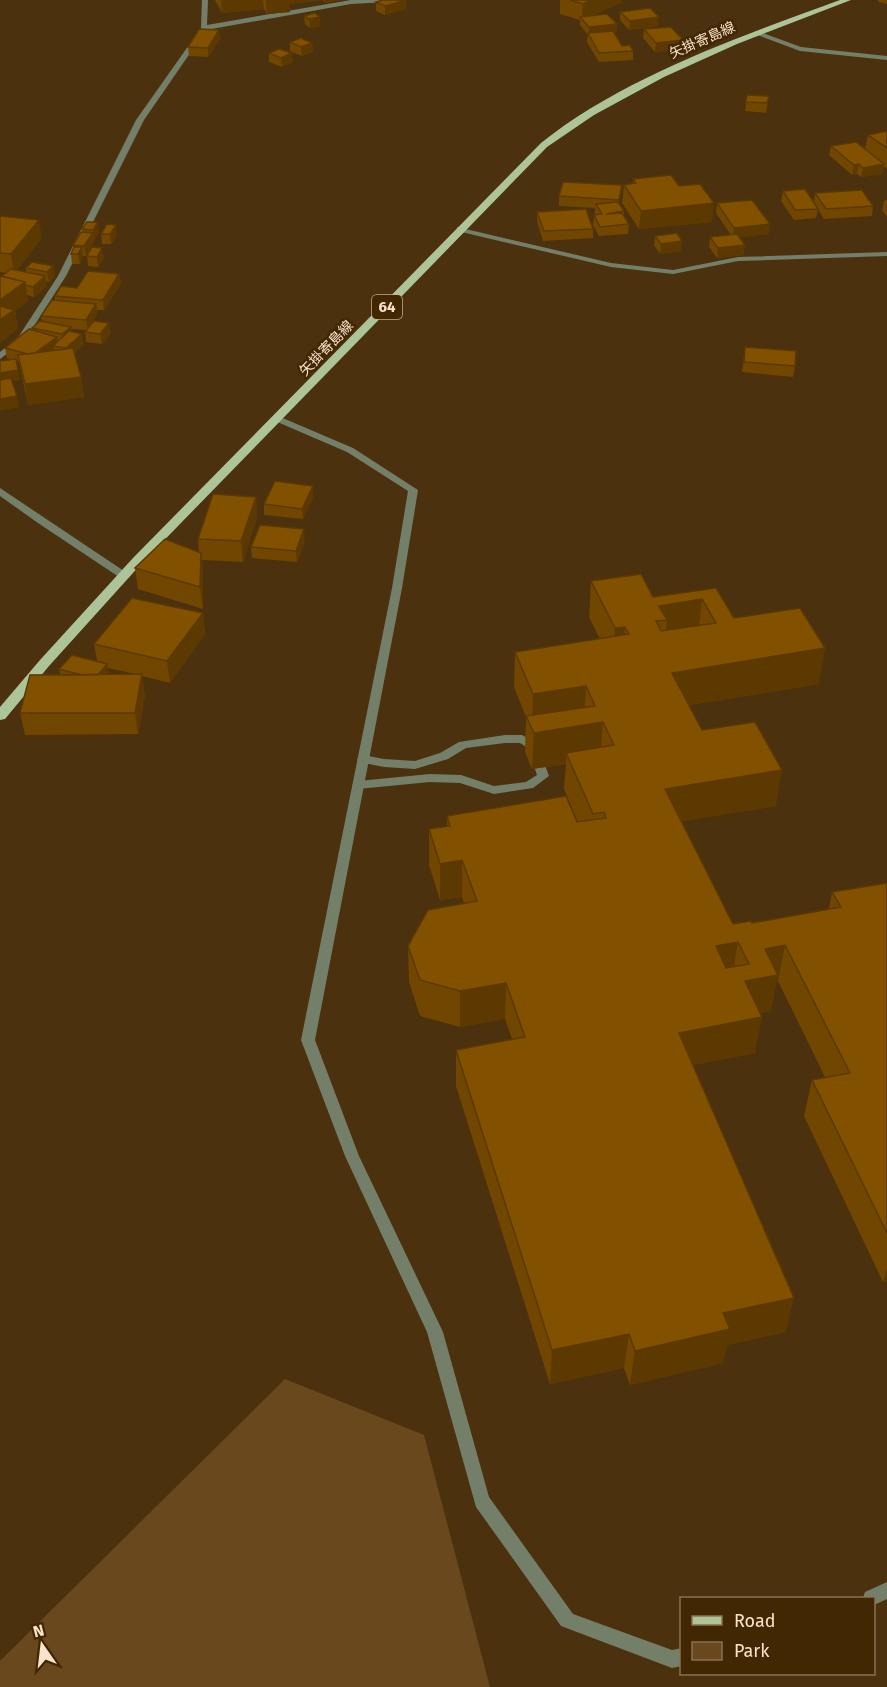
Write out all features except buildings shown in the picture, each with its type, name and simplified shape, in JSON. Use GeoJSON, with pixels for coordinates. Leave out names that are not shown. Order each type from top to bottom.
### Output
{"type":"FeatureCollection","features":[{"type":"Feature","properties":{"kind":"main road","name":"矢掛寄島線"},"geometry":{"type":"LineString","coordinates":[[0,716],[54,649],[123,575],[384,311],[460,229],[552,138],[602,105],[662,74],[722,46],[847,0]]}},
{"type":"Feature","properties":{"kind":"street"},"geometry":{"type":"LineString","coordinates":[[0,357],[22,338],[62,276],[140,120],[204,28],[205,0]]}},
{"type":"Feature","properties":{"kind":"street"},"geometry":{"type":"LineString","coordinates":[[204,28],[351,2],[387,0]]}},
{"type":"Feature","properties":{"kind":"street"},"geometry":{"type":"LineString","coordinates":[[757,33],[800,49],[887,58]]}},
{"type":"Feature","properties":{"kind":"street"},"geometry":{"type":"LineString","coordinates":[[460,229],[611,265],[673,272],[738,259],[887,254]]}},
{"type":"Feature","properties":{"kind":"street"},"geometry":{"type":"LineString","coordinates":[[278,419],[350,450],[413,490],[397,588],[308,1040],[352,1156],[435,1332],[482,1501],[567,1620],[672,1659],[680,1657]]}},
{"type":"Feature","properties":{"kind":"street"},"geometry":{"type":"LineString","coordinates":[[0,491],[123,575]]}},
{"type":"Feature","properties":{"kind":"street"},"geometry":{"type":"LineString","coordinates":[[358,785],[430,778],[461,779],[494,790],[529,785],[543,776],[534,746],[522,739],[463,745],[444,756],[415,765],[363,759]]}},
{"type":"Feature","properties":{"kind":"green space"},"geometry":{"type":"Polygon","coordinates":[[[285,1379],[424,1435],[490,1687],[0,1687],[0,1661],[285,1379]]]}}]}
